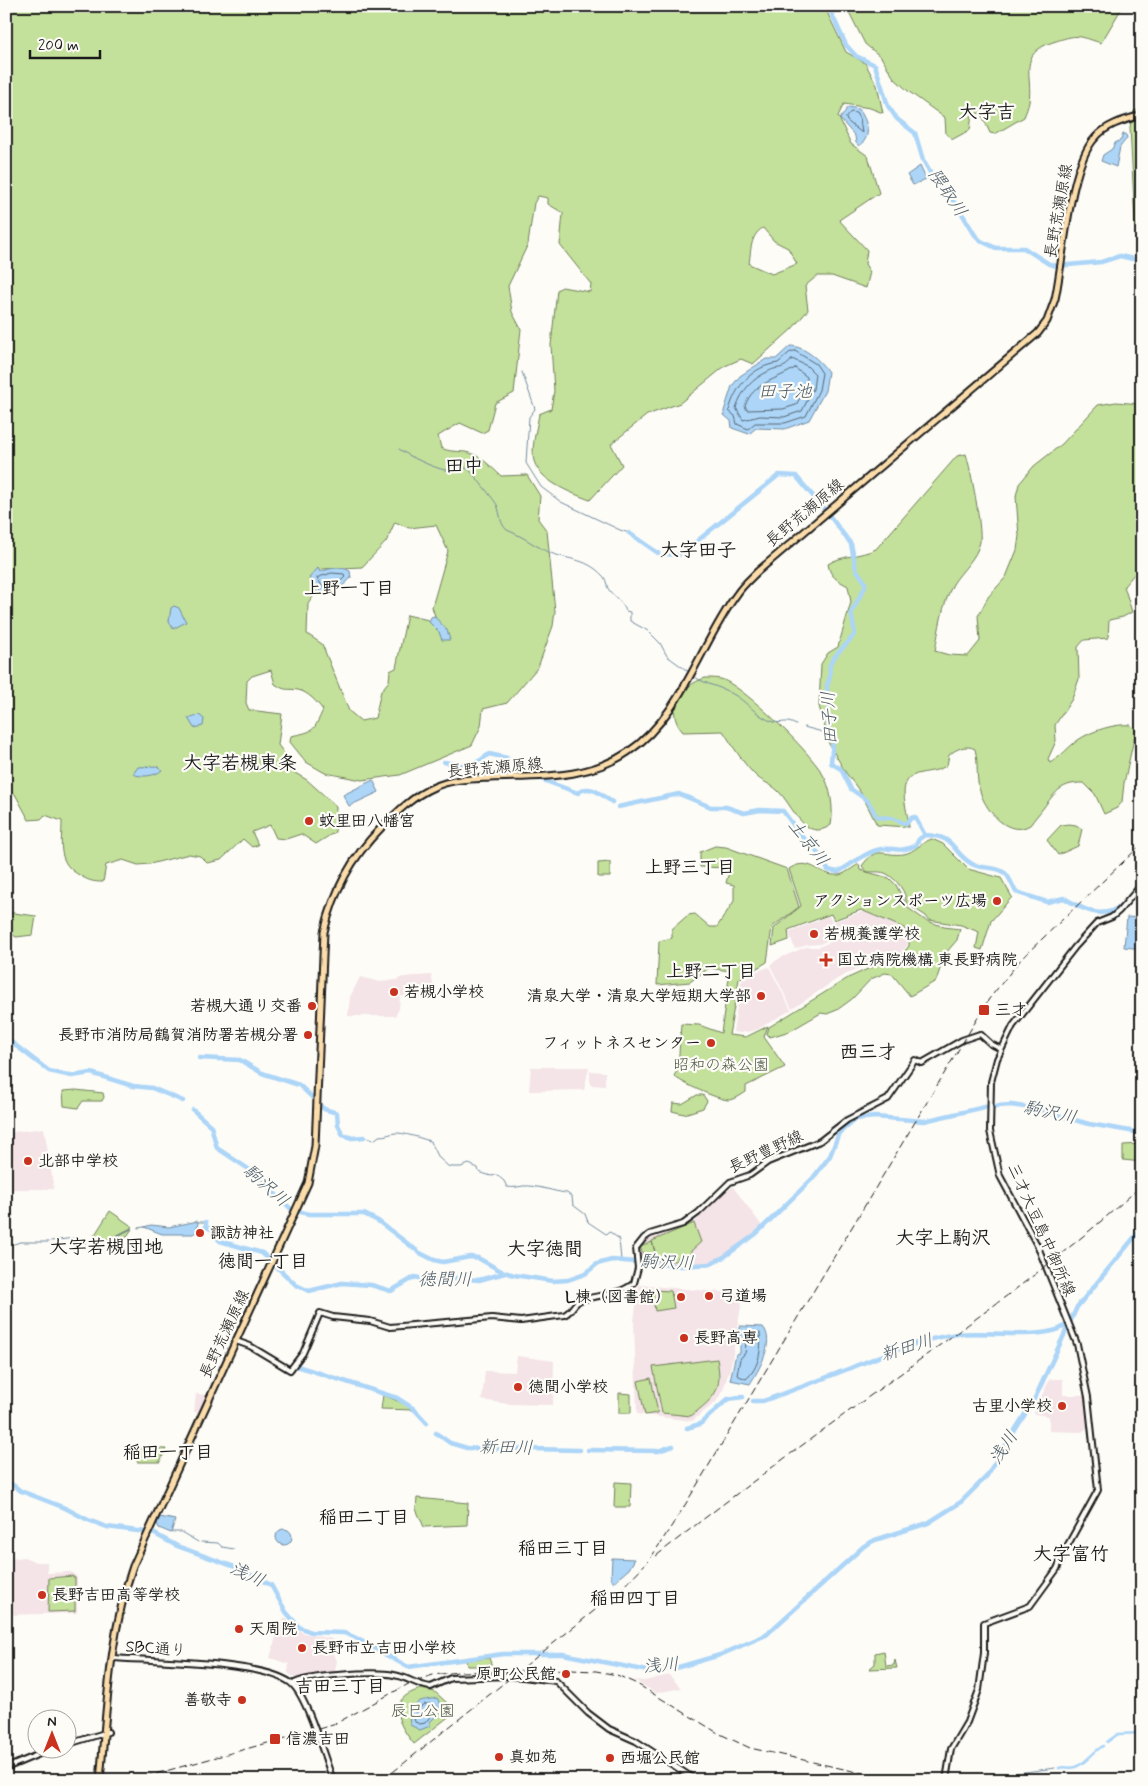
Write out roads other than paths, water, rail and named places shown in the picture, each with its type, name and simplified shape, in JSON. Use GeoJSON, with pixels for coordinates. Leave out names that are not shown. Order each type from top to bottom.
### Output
{"type":"FeatureCollection","features":[{"type":"Feature","properties":{"kind":"main road","name":"長野荒瀬原線"},"geometry":{"type":"LineString","coordinates":[[101,1780],[113,1658],[128,1579],[308,1183],[315,1146],[324,932],[333,898],[355,858],[404,805],[436,786],[464,779],[562,775],[597,768],[617,759],[645,738],[657,726],[738,593],[768,561],[1038,333],[1053,306],[1080,161],[1094,138],[1104,129],[1115,123],[1142,114]]}},
{"type":"Feature","properties":{"kind":"main road"},"geometry":{"type":"LineString","coordinates":[[1002,1049],[1013,1026],[1075,947],[1097,924],[1112,917],[1120,910],[1142,884]]}},
{"type":"Feature","properties":{"kind":"main road","name":"長野豊野線"},"geometry":{"type":"LineString","coordinates":[[236,1341],[250,1346],[290,1370],[303,1353],[320,1313],[333,1318],[370,1321],[390,1327],[492,1318],[521,1321],[536,1320],[564,1315],[579,1300],[629,1288],[636,1279],[638,1263],[636,1248],[644,1238],[683,1224],[698,1213],[730,1182],[750,1175],[768,1162],[820,1141],[846,1120],[888,1100],[915,1060],[922,1063],[962,1040],[980,1034],[991,1044],[1002,1049]]}},
{"type":"Feature","properties":{"kind":"main road","name":"三才大豆島中御所線"},"geometry":{"type":"LineString","coordinates":[[946,1780],[951,1749],[967,1722],[979,1690],[984,1652],[984,1624],[1030,1606],[1057,1569],[1065,1550],[1098,1490],[1086,1387],[1077,1344],[1038,1247],[1000,1176],[990,1131],[991,1082],[1002,1049]]}},
{"type":"Feature","properties":{"kind":"main road","name":"SBC通り"},"geometry":{"type":"LineString","coordinates":[[113,1658],[197,1664],[274,1674],[293,1684]]}},
{"type":"Feature","properties":{"kind":"main road"},"geometry":{"type":"LineString","coordinates":[[333,1780],[302,1700],[293,1684],[303,1680],[335,1674],[383,1674],[403,1677],[431,1688],[452,1678],[508,1676],[556,1682],[588,1714],[608,1730],[636,1741],[696,1780]]}},
{"type":"Feature","properties":{"kind":"main road"},"geometry":{"type":"LineString","coordinates":[[78,1741],[106,1732]]}},
{"type":"Feature","properties":{"kind":"main road"},"geometry":{"type":"LineString","coordinates":[[6,1768],[30,1758]]}},
{"type":"Feature","properties":{"kind":"water"},"geometry":{"type":"Polygon","coordinates":[[[848,107],[859,109],[866,123],[866,138],[859,146],[856,143],[855,136],[840,119],[848,107]]]}},
{"type":"Feature","properties":{"kind":"water"},"geometry":{"type":"Polygon","coordinates":[[[1123,134],[1126,134],[1127,138],[1120,147],[1116,167],[1101,161],[1103,155],[1112,149],[1115,143],[1121,140],[1123,134]]]}},
{"type":"Feature","properties":{"kind":"water"},"geometry":{"type":"Polygon","coordinates":[[[920,166],[926,179],[913,185],[907,175],[920,166]]]}},
{"type":"Feature","properties":{"kind":"water","name":"田子池"},"geometry":{"type":"Polygon","coordinates":[[[790,346],[812,355],[828,372],[825,391],[809,420],[785,429],[756,428],[749,434],[732,428],[731,421],[724,415],[724,411],[732,386],[740,376],[766,359],[776,359],[790,346]]]}},
{"type":"Feature","properties":{"kind":"water"},"geometry":{"type":"Polygon","coordinates":[[[318,568],[320,572],[335,568],[347,569],[350,571],[351,578],[336,592],[323,595],[309,578],[318,568]]]}},
{"type":"Feature","properties":{"kind":"water"},"geometry":{"type":"Polygon","coordinates":[[[174,606],[179,608],[186,622],[173,629],[169,621],[171,608],[174,606]]]}},
{"type":"Feature","properties":{"kind":"water"},"geometry":{"type":"Polygon","coordinates":[[[434,616],[447,630],[450,640],[442,640],[439,632],[429,622],[431,617],[434,616]]]}},
{"type":"Feature","properties":{"kind":"water"},"geometry":{"type":"Polygon","coordinates":[[[199,715],[204,719],[203,726],[194,728],[188,718],[199,715]]]}},
{"type":"Feature","properties":{"kind":"water"},"geometry":{"type":"Polygon","coordinates":[[[157,766],[162,770],[156,774],[144,776],[133,774],[138,767],[157,766]]]}},
{"type":"Feature","properties":{"kind":"water"},"geometry":{"type":"Polygon","coordinates":[[[373,780],[379,792],[349,806],[343,795],[373,780]]]}},
{"type":"Feature","properties":{"kind":"water"},"geometry":{"type":"Polygon","coordinates":[[[1127,917],[1142,918],[1142,949],[1124,947],[1127,917]]]}},
{"type":"Feature","properties":{"kind":"water"},"geometry":{"type":"Polygon","coordinates":[[[198,1221],[197,1231],[193,1234],[162,1234],[144,1227],[151,1225],[169,1227],[198,1221]]]}},
{"type":"Feature","properties":{"kind":"water"},"geometry":{"type":"Polygon","coordinates":[[[740,1326],[763,1327],[767,1333],[767,1348],[750,1384],[730,1380],[736,1354],[740,1353],[740,1326]]]}},
{"type":"Feature","properties":{"kind":"water"},"geometry":{"type":"Polygon","coordinates":[[[160,1517],[175,1520],[171,1533],[159,1528],[157,1524],[160,1517]]]}},
{"type":"Feature","properties":{"kind":"water"},"geometry":{"type":"Polygon","coordinates":[[[284,1529],[292,1537],[284,1545],[276,1537],[284,1529]]]}},
{"type":"Feature","properties":{"kind":"water"},"geometry":{"type":"Polygon","coordinates":[[[612,1558],[635,1559],[629,1569],[614,1582],[611,1578],[612,1558]]]}},
{"type":"Feature","properties":{"kind":"water"},"geometry":{"type":"Polygon","coordinates":[[[437,1698],[443,1709],[430,1722],[430,1726],[420,1730],[410,1725],[409,1713],[418,1703],[437,1698]]]}},
{"type":"Feature","properties":{"kind":"waterway","name":"隈取川"},"geometry":{"type":"LineString","coordinates":[[828,6],[846,45],[856,56],[875,65],[888,106],[897,119],[915,133],[923,160],[932,176],[958,207],[975,235],[981,241],[996,248],[1024,248],[1049,264],[1057,266],[1101,262],[1120,256],[1142,261]]}},
{"type":"Feature","properties":{"kind":"waterway"},"geometry":{"type":"LineString","coordinates":[[522,372],[535,409],[529,417],[526,463],[541,487],[561,502],[629,533]]}},
{"type":"Feature","properties":{"kind":"waterway"},"geometry":{"type":"LineString","coordinates":[[399,449],[440,469],[462,467],[468,469],[496,503],[500,518],[507,530],[544,550],[582,562],[596,570],[604,578],[609,590],[626,611],[630,612],[630,621],[648,631],[660,643],[667,656],[689,672]]}},
{"type":"Feature","properties":{"kind":"waterway"},"geometry":{"type":"LineString","coordinates":[[686,550],[779,475],[796,476],[824,509]]}},
{"type":"Feature","properties":{"kind":"waterway","name":"田子川"},"geometry":{"type":"LineString","coordinates":[[829,515],[851,544],[856,569],[865,582],[865,587],[851,613],[855,633],[830,665],[830,678],[827,685],[829,733],[833,739],[831,763],[841,769],[851,789],[868,801],[877,817],[892,818],[906,824],[911,818],[915,817],[925,835]]}},
{"type":"Feature","properties":{"kind":"waterway"},"geometry":{"type":"LineString","coordinates":[[629,533],[658,553]]}},
{"type":"Feature","properties":{"kind":"waterway"},"geometry":{"type":"LineString","coordinates":[[666,554],[679,555]]}},
{"type":"Feature","properties":{"kind":"waterway"},"geometry":{"type":"LineString","coordinates":[[692,675],[701,681],[736,696],[768,720],[790,722],[796,725]]}},
{"type":"Feature","properties":{"kind":"waterway"},"geometry":{"type":"LineString","coordinates":[[804,727],[830,734]]}},
{"type":"Feature","properties":{"kind":"waterway"},"geometry":{"type":"LineString","coordinates":[[444,762],[468,765],[477,762],[489,754],[507,758]]}},
{"type":"Feature","properties":{"kind":"waterway"},"geometry":{"type":"LineString","coordinates":[[514,760],[536,772]]}},
{"type":"Feature","properties":{"kind":"waterway"},"geometry":{"type":"LineString","coordinates":[[543,780],[578,793],[582,790],[591,789],[612,802]]}},
{"type":"Feature","properties":{"kind":"waterway","name":"土京川"},"geometry":{"type":"LineString","coordinates":[[618,807],[679,794],[711,807],[726,807],[744,813],[760,810],[783,811],[803,838],[812,844],[828,870],[838,872],[877,850],[910,848],[916,845],[919,839],[925,835]]}},
{"type":"Feature","properties":{"kind":"waterway","name":"田子川"},"geometry":{"type":"LineString","coordinates":[[925,835],[943,838],[948,841],[972,864],[993,868],[1005,873],[1016,892],[1047,902],[1064,898],[1092,912],[1100,913],[1115,910],[1128,900],[1142,880]]}},
{"type":"Feature","properties":{"kind":"waterway","name":"駒沢川"},"geometry":{"type":"LineString","coordinates":[[6,1038],[49,1071],[72,1076],[91,1073],[133,1086],[152,1088],[183,1101]]}},
{"type":"Feature","properties":{"kind":"waterway"},"geometry":{"type":"LineString","coordinates":[[199,1058],[240,1060],[262,1073],[299,1085],[313,1098]]}},
{"type":"Feature","properties":{"kind":"waterway"},"geometry":{"type":"LineString","coordinates":[[320,1105],[324,1109],[337,1113],[338,1125],[343,1135],[352,1138],[364,1137]]}},
{"type":"Feature","properties":{"kind":"waterway","name":"駒沢川"},"geometry":{"type":"LineString","coordinates":[[193,1110],[211,1126],[217,1148],[253,1172],[291,1209],[308,1214],[364,1214],[378,1221],[420,1253],[434,1260],[443,1262],[470,1257],[478,1258],[501,1271],[514,1275],[553,1281],[568,1280],[585,1274],[597,1264],[612,1260],[683,1266],[710,1264],[724,1257],[756,1234],[813,1178],[830,1156],[839,1133],[855,1119],[875,1117],[924,1121],[985,1107],[1011,1105],[1032,1108],[1089,1124],[1142,1133]]}},
{"type":"Feature","properties":{"kind":"waterway"},"geometry":{"type":"LineString","coordinates":[[368,1138],[374,1140],[379,1136],[395,1133],[424,1139],[431,1142],[439,1158],[449,1167],[461,1167],[469,1164],[478,1168],[479,1172],[491,1176],[497,1175],[504,1181],[507,1187],[534,1187],[567,1193],[572,1197],[573,1205],[585,1214],[588,1222],[606,1234],[610,1232],[619,1239],[621,1260]]}},
{"type":"Feature","properties":{"kind":"waterway"},"geometry":{"type":"LineString","coordinates":[[198,1222],[206,1222]]}},
{"type":"Feature","properties":{"kind":"waterway","name":"徳間川"},"geometry":{"type":"LineString","coordinates":[[206,1222],[206,1227],[212,1229],[214,1235],[220,1241],[262,1253],[296,1285],[309,1291],[342,1283],[371,1285],[391,1291],[415,1277],[432,1282],[447,1282],[456,1278],[479,1280],[505,1273]]}},
{"type":"Feature","properties":{"kind":"waterway"},"geometry":{"type":"LineString","coordinates":[[138,1228],[144,1227]]}},
{"type":"Feature","properties":{"kind":"waterway","name":"浅川"},"geometry":{"type":"LineString","coordinates":[[6,1480],[21,1491],[65,1508],[88,1520],[107,1527],[153,1533],[177,1546],[235,1567],[271,1585],[286,1612],[299,1627],[311,1632],[344,1633],[408,1667],[503,1654],[563,1654],[648,1671],[672,1669],[720,1655],[766,1635],[864,1546],[875,1540],[928,1523],[961,1502],[986,1477],[1035,1398],[1077,1307],[1142,1228]]}},
{"type":"Feature","properties":{"kind":"waterway"},"geometry":{"type":"LineString","coordinates":[[103,1243],[131,1229]]}},
{"type":"Feature","properties":{"kind":"waterway"},"geometry":{"type":"LineString","coordinates":[[51,1241],[74,1238],[86,1244]]}},
{"type":"Feature","properties":{"kind":"waterway"},"geometry":{"type":"LineString","coordinates":[[14,1244],[20,1242],[49,1242]]}},
{"type":"Feature","properties":{"kind":"waterway"},"geometry":{"type":"LineString","coordinates":[[88,1244],[96,1243]]}},
{"type":"Feature","properties":{"kind":"waterway"},"geometry":{"type":"LineString","coordinates":[[6,1252],[10,1248]]}},
{"type":"Feature","properties":{"kind":"waterway","name":"新田川"},"geometry":{"type":"LineString","coordinates":[[753,1401],[763,1401],[888,1353],[943,1336],[968,1333],[1045,1333],[1066,1325]]}},
{"type":"Feature","properties":{"kind":"waterway","name":"新田川"},"geometry":{"type":"LineString","coordinates":[[297,1366],[397,1398],[414,1409],[427,1423]]}},
{"type":"Feature","properties":{"kind":"waterway","name":"新田川"},"geometry":{"type":"LineString","coordinates":[[687,1428],[700,1424],[728,1399],[743,1397]]}},
{"type":"Feature","properties":{"kind":"waterway","name":"新田川"},"geometry":{"type":"LineString","coordinates":[[436,1433],[450,1443],[467,1448],[580,1450]]}},
{"type":"Feature","properties":{"kind":"waterway","name":"新田川"},"geometry":{"type":"LineString","coordinates":[[588,1450],[658,1451],[673,1446]]}},
{"type":"Feature","properties":{"kind":"waterway"},"geometry":{"type":"LineString","coordinates":[[172,1532],[181,1532],[198,1542]]}},
{"type":"Feature","properties":{"kind":"waterway"},"geometry":{"type":"LineString","coordinates":[[201,1542],[218,1543],[222,1547],[234,1549]]}},
{"type":"Feature","properties":{"kind":"waterway"},"geometry":{"type":"LineString","coordinates":[[1107,1742],[1118,1734],[1142,1733]]}},
{"type":"Feature","properties":{"kind":"waterway"},"geometry":{"type":"LineString","coordinates":[[1059,1768],[1073,1768],[1103,1746]]}},
{"type":"Feature","properties":{"kind":"waterway"},"geometry":{"type":"LineString","coordinates":[[1018,1773],[1055,1768]]}},
{"type":"Feature","properties":{"kind":"waterway"},"geometry":{"type":"LineString","coordinates":[[980,1779],[988,1778],[990,1774],[1015,1773]]}},
{"type":"Feature","properties":{"kind":"waterway"},"geometry":{"type":"LineString","coordinates":[[960,1780],[963,1777],[977,1779]]}},
{"type":"Feature","properties":{"kind":"railway"},"geometry":{"type":"LineString","coordinates":[[383,1780],[620,1590],[650,1559],[682,1510],[989,999],[1022,958],[1142,844]]}},
{"type":"Feature","properties":{"kind":"railway"},"geometry":{"type":"LineString","coordinates":[[656,1556],[779,1462],[1025,1282],[1085,1235],[1142,1185]]}},
{"type":"Feature","properties":{"kind":"railway"},"geometry":{"type":"LineString","coordinates":[[133,1780],[333,1725],[414,1681],[433,1675],[458,1672],[571,1670],[596,1671],[617,1675],[637,1684],[718,1733],[750,1748],[893,1780]]}},
{"type":"Feature","properties":{"kind":"place","name":"蚊里田八幡宮"},"geometry":{"type":"Point","coordinates":[309,821]}},
{"type":"Feature","properties":{"kind":"place","name":"アクションスポーツ広場"},"geometry":{"type":"Point","coordinates":[997,901]}},
{"type":"Feature","properties":{"kind":"place","name":"若槻養護学校"},"geometry":{"type":"Point","coordinates":[814,934]}},
{"type":"Feature","properties":{"kind":"place","name":"国立病院機構 東長野病院"},"geometry":{"type":"Point","coordinates":[826,960]}},
{"type":"Feature","properties":{"kind":"place","name":"若槻小学校"},"geometry":{"type":"Point","coordinates":[394,992]}},
{"type":"Feature","properties":{"kind":"place","name":"清泉大学・清泉大学短期大学部"},"geometry":{"type":"Point","coordinates":[761,996]}},
{"type":"Feature","properties":{"kind":"place","name":"若槻大通り交番"},"geometry":{"type":"Point","coordinates":[312,1006]}},
{"type":"Feature","properties":{"kind":"place","name":"三才"},"geometry":{"type":"Point","coordinates":[984,1010]}},
{"type":"Feature","properties":{"kind":"place","name":"長野市消防局鶴賀消防署若槻分署"},"geometry":{"type":"Point","coordinates":[308,1035]}},
{"type":"Feature","properties":{"kind":"place","name":"フィットネスセンター"},"geometry":{"type":"Point","coordinates":[711,1043]}},
{"type":"Feature","properties":{"kind":"place","name":"北部中学校"},"geometry":{"type":"Point","coordinates":[28,1161]}},
{"type":"Feature","properties":{"kind":"place","name":"諏訪神社"},"geometry":{"type":"Point","coordinates":[200,1233]}},
{"type":"Feature","properties":{"kind":"place","name":"弓道場"},"geometry":{"type":"Point","coordinates":[709,1296]}},
{"type":"Feature","properties":{"kind":"place","name":"L棟（図書館）"},"geometry":{"type":"Point","coordinates":[681,1297]}},
{"type":"Feature","properties":{"kind":"place","name":"長野高専"},"geometry":{"type":"Point","coordinates":[684,1338]}},
{"type":"Feature","properties":{"kind":"place","name":"徳間小学校"},"geometry":{"type":"Point","coordinates":[518,1387]}},
{"type":"Feature","properties":{"kind":"place","name":"古里小学校"},"geometry":{"type":"Point","coordinates":[1062,1406]}},
{"type":"Feature","properties":{"kind":"place","name":"長野吉田高等学校"},"geometry":{"type":"Point","coordinates":[42,1595]}},
{"type":"Feature","properties":{"kind":"place","name":"天周院"},"geometry":{"type":"Point","coordinates":[239,1629]}},
{"type":"Feature","properties":{"kind":"place","name":"長野市立吉田小学校"},"geometry":{"type":"Point","coordinates":[302,1648]}},
{"type":"Feature","properties":{"kind":"place","name":"原町公民館"},"geometry":{"type":"Point","coordinates":[566,1674]}},
{"type":"Feature","properties":{"kind":"place","name":"善敬寺"},"geometry":{"type":"Point","coordinates":[242,1700]}},
{"type":"Feature","properties":{"kind":"place","name":"信濃吉田"},"geometry":{"type":"Point","coordinates":[275,1739]}},
{"type":"Feature","properties":{"kind":"place","name":"真如苑"},"geometry":{"type":"Point","coordinates":[499,1757]}},
{"type":"Feature","properties":{"kind":"place","name":"西堀公民館"},"geometry":{"type":"Point","coordinates":[610,1758]}},
{"type":"Feature","properties":{"kind":"district","name":"大字吉"},"geometry":{"type":"Point","coordinates":[987,112]}},
{"type":"Feature","properties":{"kind":"district","name":"田中"},"geometry":{"type":"Point","coordinates":[464,466]}},
{"type":"Feature","properties":{"kind":"district","name":"大字田子"},"geometry":{"type":"Point","coordinates":[698,550]}},
{"type":"Feature","properties":{"kind":"district","name":"上野一丁目"},"geometry":{"type":"Point","coordinates":[349,589]}},
{"type":"Feature","properties":{"kind":"district","name":"大字若槻東条"},"geometry":{"type":"Point","coordinates":[240,763]}},
{"type":"Feature","properties":{"kind":"district","name":"上野三丁目"},"geometry":{"type":"Point","coordinates":[690,868]}},
{"type":"Feature","properties":{"kind":"district","name":"上野二丁目"},"geometry":{"type":"Point","coordinates":[711,972]}},
{"type":"Feature","properties":{"kind":"district","name":"西三才"},"geometry":{"type":"Point","coordinates":[868,1052]}},
{"type":"Feature","properties":{"kind":"district","name":"大字上駒沢"},"geometry":{"type":"Point","coordinates":[943,1238]}},
{"type":"Feature","properties":{"kind":"district","name":"大字若槻団地"},"geometry":{"type":"Point","coordinates":[106,1247]}},
{"type":"Feature","properties":{"kind":"district","name":"大字徳間"},"geometry":{"type":"Point","coordinates":[545,1249]}},
{"type":"Feature","properties":{"kind":"district","name":"徳間一丁目"},"geometry":{"type":"Point","coordinates":[263,1262]}},
{"type":"Feature","properties":{"kind":"district","name":"稲田一丁目"},"geometry":{"type":"Point","coordinates":[168,1453]}},
{"type":"Feature","properties":{"kind":"district","name":"稲田二丁目"},"geometry":{"type":"Point","coordinates":[364,1518]}},
{"type":"Feature","properties":{"kind":"district","name":"稲田三丁目"},"geometry":{"type":"Point","coordinates":[563,1549]}},
{"type":"Feature","properties":{"kind":"district","name":"大字富竹"},"geometry":{"type":"Point","coordinates":[1071,1554]}},
{"type":"Feature","properties":{"kind":"district","name":"稲田四丁目"},"geometry":{"type":"Point","coordinates":[635,1599]}},
{"type":"Feature","properties":{"kind":"district","name":"吉田三丁目"},"geometry":{"type":"Point","coordinates":[340,1687]}},
{"type":"Feature","properties":{"kind":"park label","name":"昭和の森公園"},"geometry":{"type":"Point","coordinates":[721,1065]}},
{"type":"Feature","properties":{"kind":"park label","name":"辰巳公園"},"geometry":{"type":"Point","coordinates":[423,1711]}}]}
